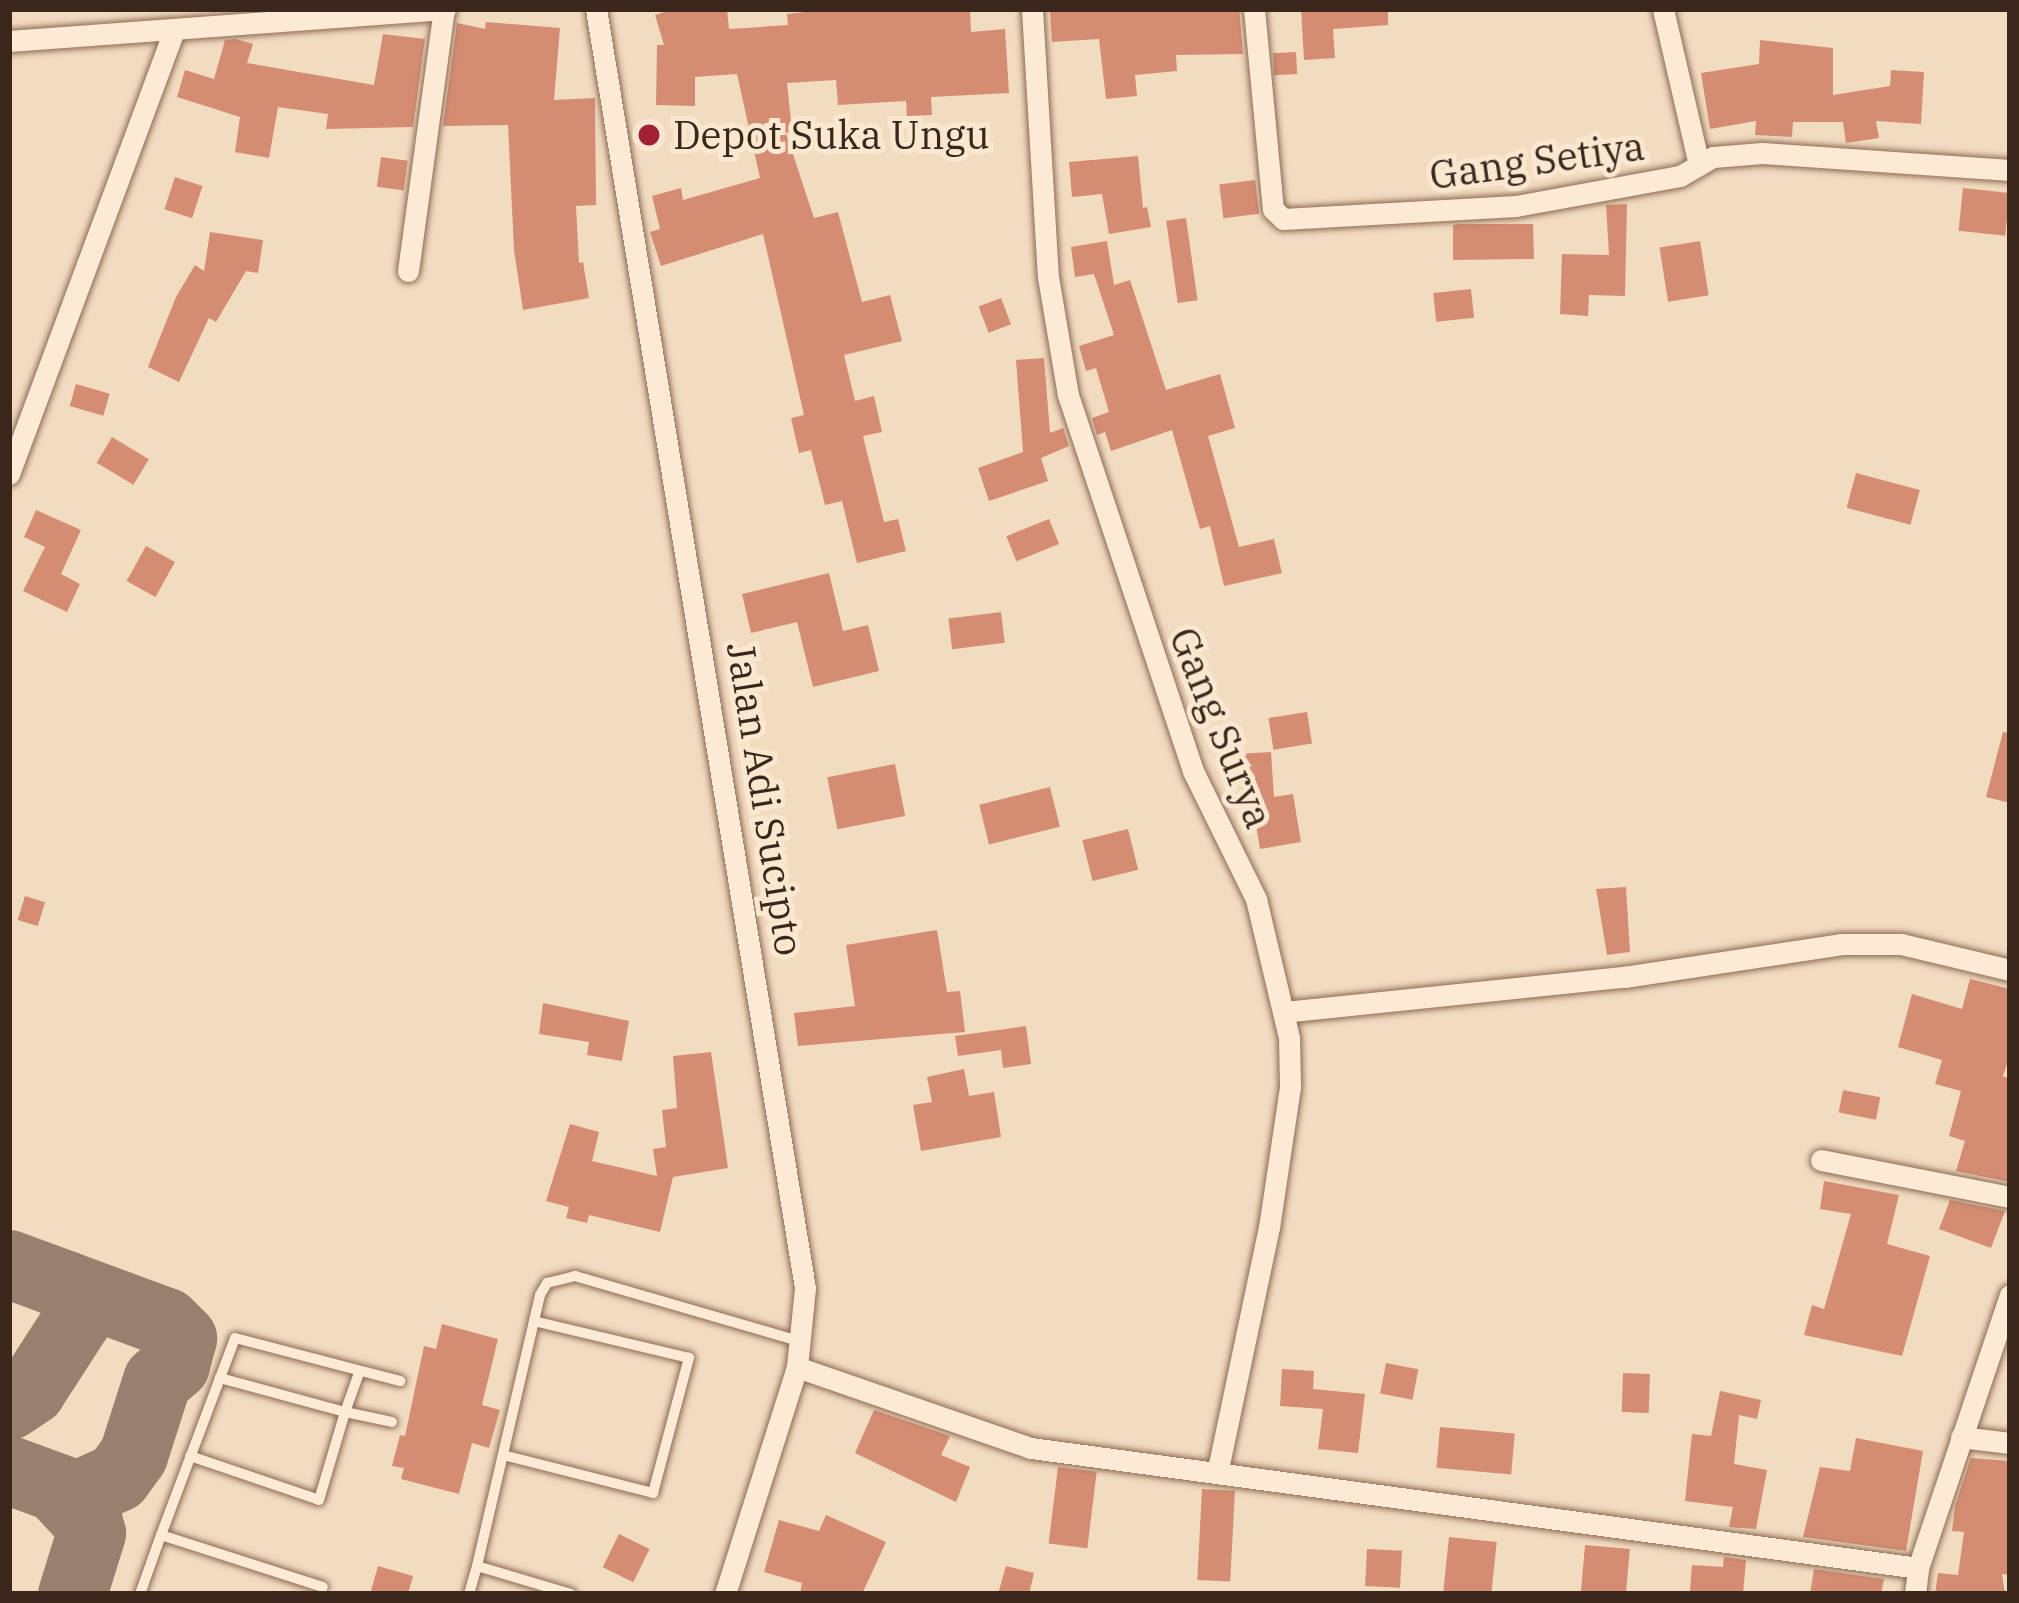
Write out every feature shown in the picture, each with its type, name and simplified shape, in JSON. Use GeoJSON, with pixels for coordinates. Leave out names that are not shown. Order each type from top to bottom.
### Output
{"type":"FeatureCollection","features":[{"type":"Feature","properties":{"kind":"street"},"geometry":{"type":"LineString","coordinates":[[9,41],[445,9],[408,271]]}},
{"type":"Feature","properties":{"kind":"street","name":"Jalan Adi Sucipto"},"geometry":{"type":"LineString","coordinates":[[596,9],[801,1241],[802,1342],[797,1366],[725,1594]]}},
{"type":"Feature","properties":{"kind":"street","name":"Gang Surya"},"geometry":{"type":"LineString","coordinates":[[1032,9],[1048,277],[1068,395],[1193,771],[1256,899],[1289,1038],[1286,1111],[1269,1227],[1218,1471]]}},
{"type":"Feature","properties":{"kind":"street","name":"Gang Setiya"},"geometry":{"type":"LineString","coordinates":[[1254,9],[1273,209],[1283,219],[1516,206],[1680,176],[1713,157],[1762,153],[2010,170]]}},
{"type":"Feature","properties":{"kind":"street"},"geometry":{"type":"LineString","coordinates":[[1664,9],[1699,165]]}},
{"type":"Feature","properties":{"kind":"street"},"geometry":{"type":"LineString","coordinates":[[9,474],[174,30]]}},
{"type":"Feature","properties":{"kind":"street"},"geometry":{"type":"LineString","coordinates":[[1283,1012],[1624,977],[1840,944],[1901,944],[2010,970]]}},
{"type":"Feature","properties":{"kind":"street"},"geometry":{"type":"LineString","coordinates":[[1821,1160],[2010,1197]]}},
{"type":"Feature","properties":{"kind":"street"},"geometry":{"type":"LineString","coordinates":[[1915,1594],[1918,1568],[2010,1295]]}},
{"type":"Feature","properties":{"kind":"street"},"geometry":{"type":"LineString","coordinates":[[797,1366],[1031,1448],[1918,1568]]}},
{"type":"Feature","properties":{"kind":"street"},"geometry":{"type":"LineString","coordinates":[[1961,1437],[2010,1443]]}},
{"type":"Feature","properties":{"kind":"lane"},"geometry":{"type":"LineString","coordinates":[[469,1594],[534,1321],[548,1283],[575,1276],[802,1342]]}},
{"type":"Feature","properties":{"kind":"lane"},"geometry":{"type":"LineString","coordinates":[[503,1455],[653,1493],[689,1358],[534,1321]]}},
{"type":"Feature","properties":{"kind":"lane"},"geometry":{"type":"LineString","coordinates":[[140,1594],[235,1338],[400,1382]]}},
{"type":"Feature","properties":{"kind":"lane"},"geometry":{"type":"LineString","coordinates":[[190,1456],[319,1500],[359,1373]]}},
{"type":"Feature","properties":{"kind":"lane"},"geometry":{"type":"LineString","coordinates":[[220,1378],[392,1422]]}},
{"type":"Feature","properties":{"kind":"lane"},"geometry":{"type":"LineString","coordinates":[[161,1534],[322,1587]]}},
{"type":"Feature","properties":{"kind":"lane"},"geometry":{"type":"LineString","coordinates":[[477,1566],[571,1594]]}},
{"type":"Feature","properties":{"kind":"building"},"geometry":{"type":"Polygon","coordinates":[[[674,9],[727,9],[729,29],[788,25],[787,14],[832,9],[970,9],[971,32],[1005,29],[1009,93],[931,97],[932,115],[907,116],[906,101],[838,105],[836,80],[787,83],[792,131],[786,133],[814,218],[838,212],[862,302],[890,295],[902,341],[844,355],[855,401],[874,396],[882,432],[863,436],[884,522],[898,519],[906,551],[857,563],[842,501],[825,505],[811,450],[799,453],[791,418],[804,415],[763,234],[661,266],[650,232],[660,229],[652,196],[681,188],[683,200],[760,178],[737,74],[695,77],[695,106],[656,105],[657,45],[664,45],[655,15],[674,9]]]}},
{"type":"Feature","properties":{"kind":"building"},"geometry":{"type":"Polygon","coordinates":[[[1050,9],[1239,9],[1243,54],[1176,55],[1177,71],[1135,75],[1137,96],[1106,99],[1099,39],[1052,42],[1050,9]]]}},
{"type":"Feature","properties":{"kind":"building"},"geometry":{"type":"Polygon","coordinates":[[[1301,9],[1388,9],[1388,25],[1333,29],[1335,58],[1304,60],[1301,9]]]}},
{"type":"Feature","properties":{"kind":"building"},"geometry":{"type":"Polygon","coordinates":[[[486,22],[560,28],[554,100],[595,98],[596,205],[576,206],[579,263],[583,262],[589,298],[523,310],[514,250],[508,125],[443,126],[457,23],[485,29],[486,22]]]}},
{"type":"Feature","properties":{"kind":"building"},"geometry":{"type":"Polygon","coordinates":[[[383,34],[425,39],[413,127],[326,129],[328,114],[278,107],[269,158],[235,152],[240,117],[177,97],[185,70],[214,79],[225,40],[236,39],[253,44],[247,63],[374,85],[383,34]]]}},
{"type":"Feature","properties":{"kind":"building"},"geometry":{"type":"Polygon","coordinates":[[[1760,40],[1833,48],[1833,95],[1890,86],[1891,70],[1924,72],[1921,124],[1876,121],[1879,138],[1846,143],[1843,122],[1793,122],[1792,137],[1755,135],[1756,121],[1710,129],[1701,73],[1759,64],[1760,40]]]}},
{"type":"Feature","properties":{"kind":"building"},"geometry":{"type":"Polygon","coordinates":[[[1296,52],[1297,74],[1274,75],[1273,53],[1296,52]]]}},
{"type":"Feature","properties":{"kind":"building"},"geometry":{"type":"Polygon","coordinates":[[[1138,156],[1143,208],[1147,207],[1151,227],[1109,234],[1102,194],[1072,197],[1069,162],[1138,156]]]}},
{"type":"Feature","properties":{"kind":"building"},"geometry":{"type":"Polygon","coordinates":[[[381,157],[408,161],[404,190],[377,187],[381,157]]]}},
{"type":"Feature","properties":{"kind":"building"},"geometry":{"type":"Polygon","coordinates":[[[175,177],[203,186],[192,218],[164,209],[175,177]]]}},
{"type":"Feature","properties":{"kind":"building"},"geometry":{"type":"Polygon","coordinates":[[[1255,180],[1259,214],[1223,218],[1219,184],[1255,180]]]}},
{"type":"Feature","properties":{"kind":"building"},"geometry":{"type":"Polygon","coordinates":[[[1963,188],[2010,193],[2005,236],[1959,231],[1963,188]]]}},
{"type":"Feature","properties":{"kind":"building"},"geometry":{"type":"Polygon","coordinates":[[[1627,204],[1625,296],[1589,295],[1588,316],[1560,314],[1562,254],[1609,255],[1606,205],[1627,204]]]}},
{"type":"Feature","properties":{"kind":"building"},"geometry":{"type":"Polygon","coordinates":[[[1186,218],[1198,300],[1178,303],[1166,221],[1186,218]]]}},
{"type":"Feature","properties":{"kind":"building"},"geometry":{"type":"Polygon","coordinates":[[[1533,224],[1534,259],[1453,260],[1453,225],[1533,224]]]}},
{"type":"Feature","properties":{"kind":"building"},"geometry":{"type":"Polygon","coordinates":[[[210,232],[263,240],[258,273],[246,271],[216,322],[209,318],[179,382],[148,367],[176,297],[195,265],[204,271],[210,232]]]}},
{"type":"Feature","properties":{"kind":"building"},"geometry":{"type":"Polygon","coordinates":[[[1107,241],[1114,285],[1130,280],[1166,390],[1220,374],[1235,428],[1208,436],[1239,547],[1274,539],[1282,573],[1224,586],[1210,526],[1200,529],[1172,430],[1111,451],[1105,432],[1097,435],[1092,418],[1109,412],[1096,368],[1086,371],[1079,346],[1114,335],[1094,274],[1075,277],[1071,247],[1107,241]]]}},
{"type":"Feature","properties":{"kind":"building"},"geometry":{"type":"Polygon","coordinates":[[[1700,241],[1709,295],[1668,302],[1660,247],[1700,241]]]}},
{"type":"Feature","properties":{"kind":"building"},"geometry":{"type":"Polygon","coordinates":[[[1471,289],[1474,318],[1436,322],[1433,293],[1471,289]]]}},
{"type":"Feature","properties":{"kind":"building"},"geometry":{"type":"Polygon","coordinates":[[[1001,298],[1011,324],[989,333],[979,307],[1001,298]]]}},
{"type":"Feature","properties":{"kind":"building"},"geometry":{"type":"Polygon","coordinates":[[[1044,358],[1050,433],[1063,428],[1069,446],[1041,458],[1048,481],[989,501],[978,468],[1023,452],[1016,360],[1044,358]]]}},
{"type":"Feature","properties":{"kind":"building"},"geometry":{"type":"Polygon","coordinates":[[[76,384],[110,394],[103,416],[70,406],[76,384]]]}},
{"type":"Feature","properties":{"kind":"building"},"geometry":{"type":"Polygon","coordinates":[[[112,437],[149,459],[133,485],[97,463],[112,437]]]}},
{"type":"Feature","properties":{"kind":"building"},"geometry":{"type":"Polygon","coordinates":[[[1856,473],[1920,490],[1910,525],[1847,508],[1856,473]]]}},
{"type":"Feature","properties":{"kind":"building"},"geometry":{"type":"Polygon","coordinates":[[[36,510],[81,530],[61,574],[80,584],[67,612],[23,591],[45,547],[24,537],[36,510]]]}},
{"type":"Feature","properties":{"kind":"building"},"geometry":{"type":"Polygon","coordinates":[[[1049,519],[1059,544],[1016,561],[1006,536],[1049,519]]]}},
{"type":"Feature","properties":{"kind":"building"},"geometry":{"type":"Polygon","coordinates":[[[146,546],[175,562],[155,597],[127,581],[146,546]]]}},
{"type":"Feature","properties":{"kind":"building"},"geometry":{"type":"Polygon","coordinates":[[[829,573],[843,631],[868,625],[879,671],[813,687],[797,622],[751,633],[742,594],[829,573]]]}},
{"type":"Feature","properties":{"kind":"building"},"geometry":{"type":"Polygon","coordinates":[[[1001,612],[1005,643],[952,649],[948,618],[1001,612]]]}},
{"type":"Feature","properties":{"kind":"building"},"geometry":{"type":"Polygon","coordinates":[[[1307,712],[1312,744],[1273,750],[1268,718],[1307,712]]]}},
{"type":"Feature","properties":{"kind":"building"},"geometry":{"type":"Polygon","coordinates":[[[2003,732],[2010,733],[2010,803],[1986,797],[2003,732]]]}},
{"type":"Feature","properties":{"kind":"building"},"geometry":{"type":"Polygon","coordinates":[[[1271,752],[1274,797],[1293,794],[1301,842],[1260,849],[1250,789],[1242,790],[1238,754],[1271,752]]]}},
{"type":"Feature","properties":{"kind":"building"},"geometry":{"type":"Polygon","coordinates":[[[895,764],[905,816],[837,829],[827,777],[895,764]]]}},
{"type":"Feature","properties":{"kind":"building"},"geometry":{"type":"Polygon","coordinates":[[[1050,787],[1060,827],[989,844],[979,805],[1050,787]]]}},
{"type":"Feature","properties":{"kind":"building"},"geometry":{"type":"Polygon","coordinates":[[[1128,829],[1138,870],[1093,881],[1082,840],[1128,829]]]}},
{"type":"Feature","properties":{"kind":"building"},"geometry":{"type":"Polygon","coordinates":[[[1626,887],[1630,952],[1607,955],[1596,889],[1626,887]]]}},
{"type":"Feature","properties":{"kind":"building"},"geometry":{"type":"Polygon","coordinates":[[[25,896],[45,902],[38,926],[18,920],[25,896]]]}},
{"type":"Feature","properties":{"kind":"building"},"geometry":{"type":"Polygon","coordinates":[[[937,930],[947,992],[960,991],[965,1032],[798,1046],[794,1013],[855,1006],[846,945],[937,930]]]}},
{"type":"Feature","properties":{"kind":"building"},"geometry":{"type":"Polygon","coordinates":[[[1970,979],[2010,989],[2010,1055],[2003,1076],[2010,1079],[2010,1182],[1956,1171],[1965,1141],[1949,1136],[1961,1091],[1935,1084],[1942,1060],[1898,1047],[1912,994],[1962,1009],[1970,979]]]}},
{"type":"Feature","properties":{"kind":"building"},"geometry":{"type":"Polygon","coordinates":[[[543,1003],[629,1021],[622,1061],[587,1055],[589,1042],[539,1034],[543,1003]]]}},
{"type":"Feature","properties":{"kind":"building"},"geometry":{"type":"Polygon","coordinates":[[[1026,1026],[1031,1064],[1003,1068],[1001,1050],[958,1056],[955,1036],[1026,1026]]]}},
{"type":"Feature","properties":{"kind":"building"},"geometry":{"type":"Polygon","coordinates":[[[711,1052],[728,1168],[673,1177],[660,1232],[589,1215],[587,1223],[566,1218],[569,1207],[546,1201],[570,1124],[599,1132],[592,1161],[657,1176],[653,1149],[666,1147],[662,1110],[677,1108],[673,1056],[711,1052]]]}},
{"type":"Feature","properties":{"kind":"building"},"geometry":{"type":"Polygon","coordinates":[[[964,1069],[969,1096],[994,1092],[1001,1137],[921,1151],[913,1105],[932,1102],[927,1077],[964,1069]]]}},
{"type":"Feature","properties":{"kind":"building"},"geometry":{"type":"Polygon","coordinates":[[[1843,1090],[1880,1097],[1876,1120],[1839,1113],[1843,1090]]]}},
{"type":"Feature","properties":{"kind":"building"},"geometry":{"type":"Polygon","coordinates":[[[1824,1181],[1899,1195],[1887,1244],[1930,1256],[1902,1356],[1804,1335],[1812,1305],[1824,1309],[1851,1214],[1820,1209],[1824,1181]]]}},
{"type":"Feature","properties":{"kind":"building"},"geometry":{"type":"Polygon","coordinates":[[[1950,1200],[2005,1211],[1991,1248],[1939,1229],[1950,1200]]]}},
{"type":"Feature","properties":{"kind":"building"},"geometry":{"type":"Polygon","coordinates":[[[442,1324],[498,1339],[482,1405],[500,1410],[489,1448],[472,1443],[459,1494],[401,1479],[404,1468],[392,1466],[400,1435],[405,1436],[424,1346],[436,1349],[442,1324]]]}},
{"type":"Feature","properties":{"kind":"building"},"geometry":{"type":"Polygon","coordinates":[[[1386,1363],[1418,1369],[1412,1400],[1380,1393],[1386,1363]]]}},
{"type":"Feature","properties":{"kind":"building"},"geometry":{"type":"Polygon","coordinates":[[[1282,1369],[1314,1371],[1313,1389],[1365,1394],[1358,1453],[1318,1449],[1323,1409],[1280,1406],[1282,1369]]]}},
{"type":"Feature","properties":{"kind":"building"},"geometry":{"type":"Polygon","coordinates":[[[1623,1373],[1650,1374],[1649,1413],[1622,1412],[1623,1373]]]}},
{"type":"Feature","properties":{"kind":"building"},"geometry":{"type":"Polygon","coordinates":[[[1720,1391],[1761,1400],[1757,1419],[1739,1415],[1734,1464],[1767,1470],[1756,1529],[1729,1527],[1733,1507],[1685,1501],[1692,1434],[1711,1436],[1720,1391]]]}},
{"type":"Feature","properties":{"kind":"building"},"geometry":{"type":"Polygon","coordinates":[[[874,1410],[950,1436],[941,1455],[970,1467],[956,1502],[855,1453],[874,1410]]]}},
{"type":"Feature","properties":{"kind":"building"},"geometry":{"type":"Polygon","coordinates":[[[1440,1427],[1515,1434],[1511,1474],[1436,1468],[1440,1427]]]}},
{"type":"Feature","properties":{"kind":"building"},"geometry":{"type":"Polygon","coordinates":[[[1856,1438],[1923,1451],[1906,1551],[1803,1537],[1820,1467],[1850,1471],[1856,1438]]]}},
{"type":"Feature","properties":{"kind":"building"},"geometry":{"type":"Polygon","coordinates":[[[1971,1458],[2010,1461],[2010,1575],[2002,1574],[2005,1594],[1935,1594],[1938,1573],[1958,1575],[1964,1532],[1952,1531],[1971,1458]]]}},
{"type":"Feature","properties":{"kind":"building"},"geometry":{"type":"Polygon","coordinates":[[[1058,1467],[1097,1472],[1087,1548],[1049,1543],[1058,1467]]]}},
{"type":"Feature","properties":{"kind":"building"},"geometry":{"type":"Polygon","coordinates":[[[1202,1489],[1235,1491],[1230,1582],[1197,1580],[1202,1489]]]}},
{"type":"Feature","properties":{"kind":"building"},"geometry":{"type":"Polygon","coordinates":[[[826,1515],[886,1542],[862,1594],[800,1594],[802,1583],[764,1572],[779,1520],[819,1531],[826,1515]]]}},
{"type":"Feature","properties":{"kind":"building"},"geometry":{"type":"Polygon","coordinates":[[[619,1534],[650,1549],[633,1582],[603,1567],[619,1534]]]}},
{"type":"Feature","properties":{"kind":"building"},"geometry":{"type":"Polygon","coordinates":[[[1449,1537],[1497,1542],[1491,1594],[1443,1594],[1449,1537]]]}},
{"type":"Feature","properties":{"kind":"building"},"geometry":{"type":"Polygon","coordinates":[[[1585,1545],[1630,1549],[1626,1594],[1581,1594],[1585,1545]]]}},
{"type":"Feature","properties":{"kind":"building"},"geometry":{"type":"Polygon","coordinates":[[[1367,1549],[1402,1551],[1400,1588],[1365,1586],[1367,1549]]]}},
{"type":"Feature","properties":{"kind":"building"},"geometry":{"type":"Polygon","coordinates":[[[1724,1557],[1746,1560],[1743,1594],[1690,1591],[1692,1565],[1723,1567],[1724,1557]]]}},
{"type":"Feature","properties":{"kind":"building"},"geometry":{"type":"Polygon","coordinates":[[[378,1566],[413,1576],[408,1594],[370,1594],[378,1566]]]}},
{"type":"Feature","properties":{"kind":"building"},"geometry":{"type":"Polygon","coordinates":[[[1006,1566],[1034,1573],[1029,1594],[998,1594],[1006,1566]]]}},
{"type":"Feature","properties":{"kind":"building"},"geometry":{"type":"Polygon","coordinates":[[[1814,1569],[1884,1579],[1881,1594],[1810,1594],[1814,1569]]]}},
{"type":"Feature","properties":{"kind":"taxiway"},"geometry":{"type":"LineString","coordinates":[[9,1264],[166,1322],[182,1338],[175,1365],[157,1380],[133,1455],[117,1477],[77,1495],[9,1470]]}},
{"type":"Feature","properties":{"kind":"taxiway"},"geometry":{"type":"LineString","coordinates":[[9,1405],[31,1390],[77,1319],[80,1303],[66,1285]]}},
{"type":"Feature","properties":{"kind":"taxiway"},"geometry":{"type":"LineString","coordinates":[[58,1490],[88,1522],[91,1533],[72,1594]]}},
{"type":"Feature","properties":{"kind":"place","name":"Depot Suka Ungu"},"geometry":{"type":"Point","coordinates":[649,135]}}]}
